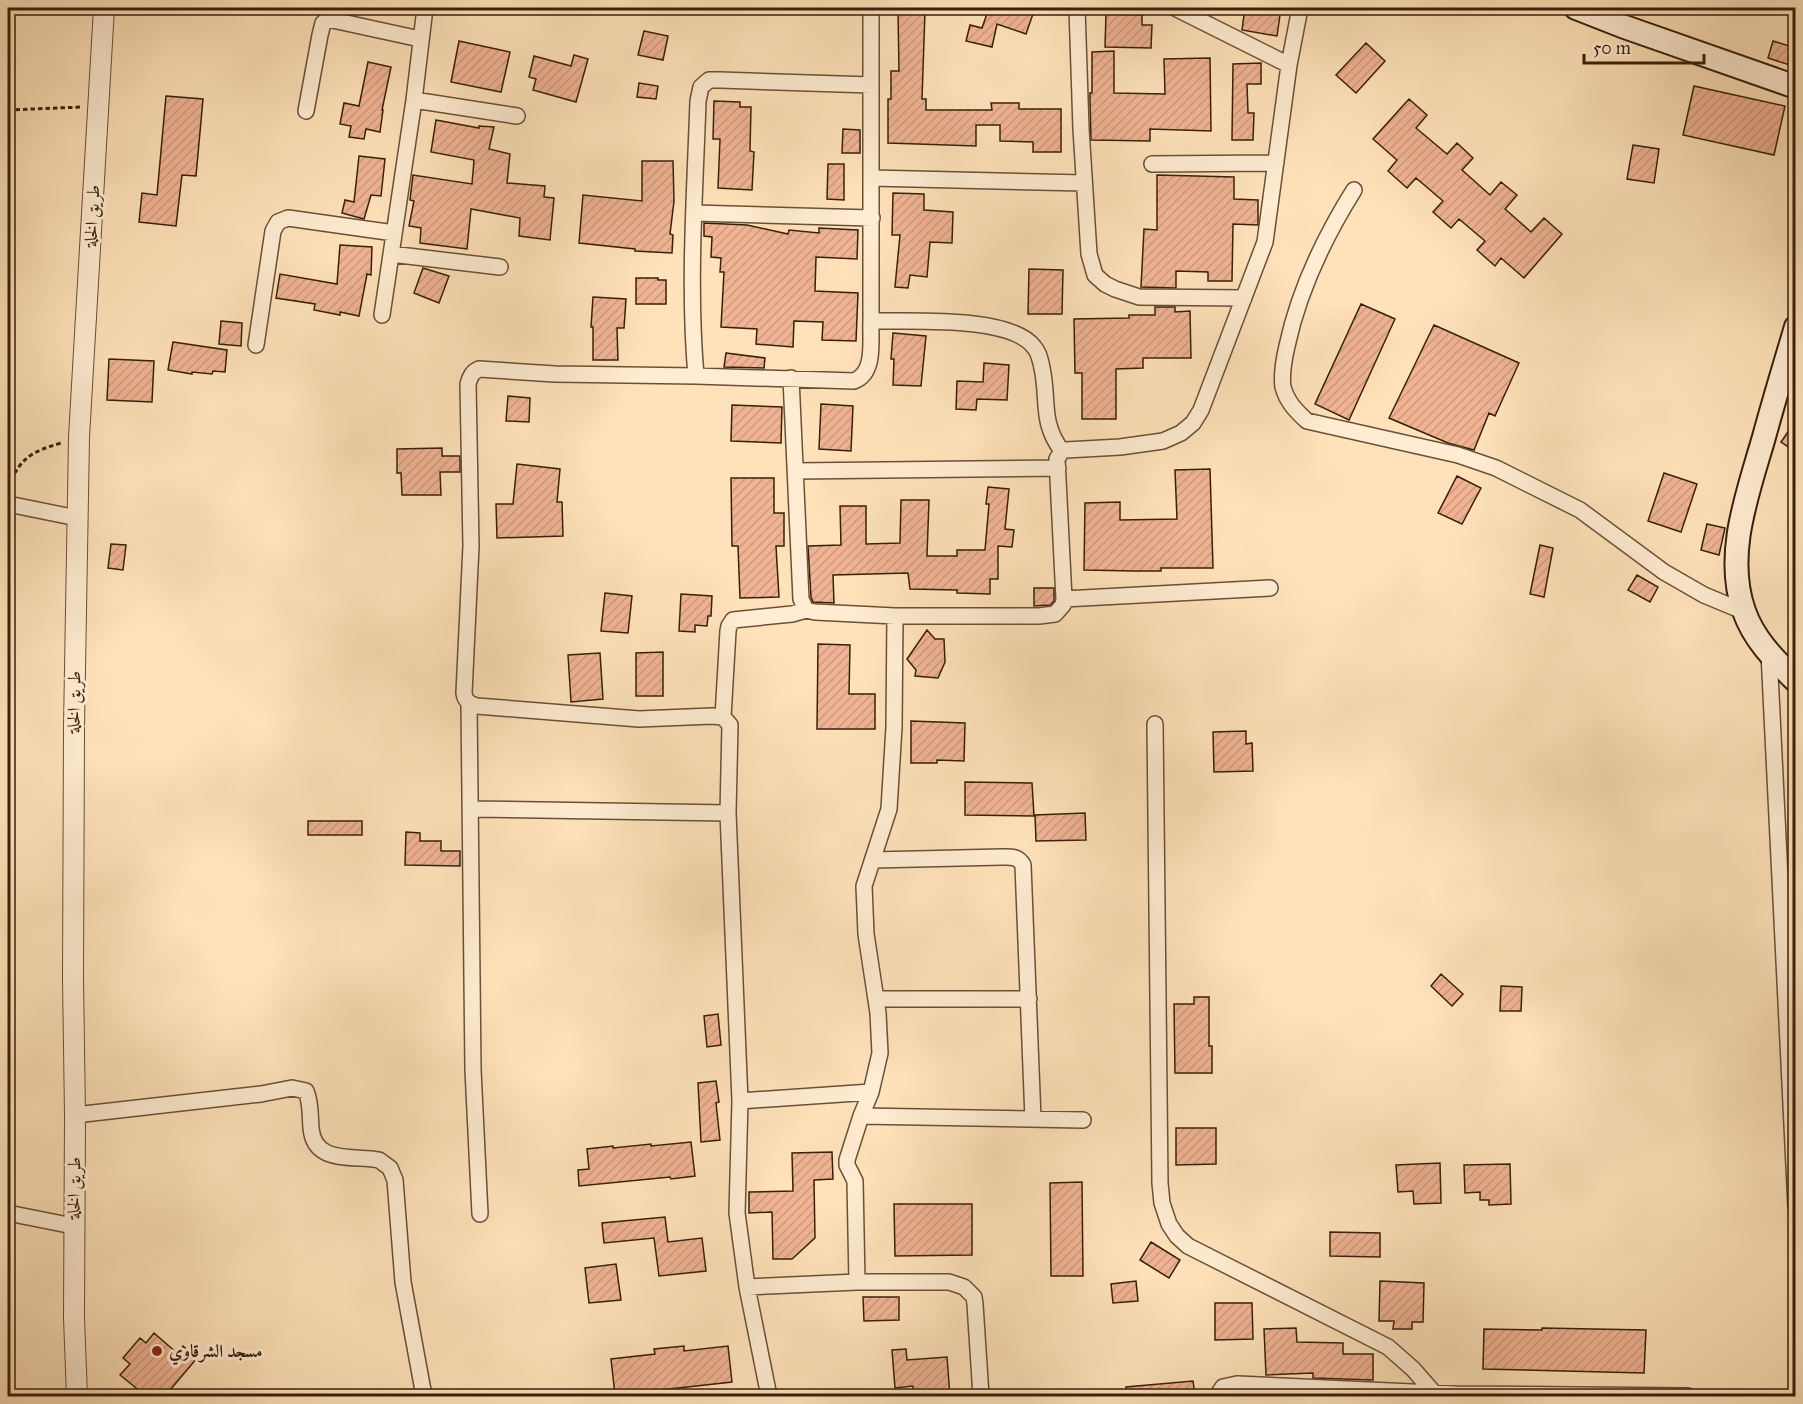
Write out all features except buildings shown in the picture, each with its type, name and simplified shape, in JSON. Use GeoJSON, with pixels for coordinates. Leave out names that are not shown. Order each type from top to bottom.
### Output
{"type":"FeatureCollection","features":[{"type":"Feature","properties":{"kind":"main road"},"geometry":{"type":"LineString","coordinates":[[1575,8],[1796,87]]}},
{"type":"Feature","properties":{"kind":"main road"},"geometry":{"type":"LineString","coordinates":[[1796,327],[1789,378],[1739,530],[1737,584],[1744,612],[1755,634],[1768,653],[1796,681]]}},
{"type":"Feature","properties":{"kind":"street","name":"طريق الخلة"},"geometry":{"type":"LineString","coordinates":[[77,1396],[73,1226],[75,1115],[73,968],[79,437],[104,8]]}},
{"type":"Feature","properties":{"kind":"street"},"geometry":{"type":"LineString","coordinates":[[382,315],[414,100],[425,8]]}},
{"type":"Feature","properties":{"kind":"street"},"geometry":{"type":"LineString","coordinates":[[480,1214],[473,1070],[469,704],[464,693],[471,546],[469,378],[479,369],[555,374],[854,381],[861,378],[869,364],[871,321],[872,8]]}},
{"type":"Feature","properties":{"kind":"street"},"geometry":{"type":"LineString","coordinates":[[1077,8],[1080,129],[1089,254],[1095,275],[1125,294],[1139,297],[1244,298]]}},
{"type":"Feature","properties":{"kind":"street"},"geometry":{"type":"LineString","coordinates":[[1175,8],[1289,64]]}},
{"type":"Feature","properties":{"kind":"street"},"geometry":{"type":"LineString","coordinates":[[1062,451],[1163,441],[1181,433],[1193,423],[1209,391],[1265,242],[1289,64],[1300,8]]}},
{"type":"Feature","properties":{"kind":"street"},"geometry":{"type":"LineString","coordinates":[[306,111],[321,29],[323,23],[328,19],[420,39]]}},
{"type":"Feature","properties":{"kind":"street"},"geometry":{"type":"LineString","coordinates":[[696,376],[694,351],[695,213],[699,93],[704,82],[720,80],[871,85]]}},
{"type":"Feature","properties":{"kind":"street"},"geometry":{"type":"LineString","coordinates":[[414,100],[517,116]]}},
{"type":"Feature","properties":{"kind":"street"},"geometry":{"type":"LineString","coordinates":[[1152,164],[1276,163]]}},
{"type":"Feature","properties":{"kind":"street"},"geometry":{"type":"LineString","coordinates":[[872,178],[1084,183]]}},
{"type":"Feature","properties":{"kind":"street"},"geometry":{"type":"LineString","coordinates":[[1354,190],[1333,223],[1317,256],[1305,285],[1290,334],[1283,364],[1283,387],[1292,407],[1307,421],[1458,455],[1496,468],[1580,510],[1664,572],[1704,595],[1744,612]]}},
{"type":"Feature","properties":{"kind":"street"},"geometry":{"type":"LineString","coordinates":[[695,213],[872,218]]}},
{"type":"Feature","properties":{"kind":"street"},"geometry":{"type":"LineString","coordinates":[[256,345],[273,231],[278,222],[288,218],[394,233]]}},
{"type":"Feature","properties":{"kind":"street"},"geometry":{"type":"LineString","coordinates":[[391,254],[500,267]]}},
{"type":"Feature","properties":{"kind":"street"},"geometry":{"type":"LineString","coordinates":[[871,321],[983,324],[1018,334],[1035,347],[1042,368],[1046,414],[1052,437],[1062,451]]}},
{"type":"Feature","properties":{"kind":"street"},"geometry":{"type":"LineString","coordinates":[[791,378],[801,599],[806,610]]}},
{"type":"Feature","properties":{"kind":"street"},"geometry":{"type":"LineString","coordinates":[[723,717],[728,631],[733,620],[792,614],[806,610],[895,616],[1055,614],[1064,598],[1057,459],[1062,451]]}},
{"type":"Feature","properties":{"kind":"street"},"geometry":{"type":"LineString","coordinates":[[796,471],[1058,468]]}},
{"type":"Feature","properties":{"kind":"street"},"geometry":{"type":"LineString","coordinates":[[8,504],[78,518]]}},
{"type":"Feature","properties":{"kind":"street"},"geometry":{"type":"LineString","coordinates":[[1064,598],[1270,588]]}},
{"type":"Feature","properties":{"kind":"street"},"geometry":{"type":"LineString","coordinates":[[857,1282],[855,1181],[847,1160],[871,1092],[880,1053],[876,999],[864,909],[864,886],[889,809],[894,727],[895,616]]}},
{"type":"Feature","properties":{"kind":"street"},"geometry":{"type":"LineString","coordinates":[[1768,653],[1796,1207]]}},
{"type":"Feature","properties":{"kind":"street"},"geometry":{"type":"LineString","coordinates":[[469,704],[639,719],[712,716],[723,717],[730,725],[728,813],[740,1101],[737,1213],[747,1287],[769,1396]]}},
{"type":"Feature","properties":{"kind":"street"},"geometry":{"type":"LineString","coordinates":[[1155,724],[1158,1112],[1162,1203],[1169,1224],[1188,1246],[1388,1347],[1413,1369],[1434,1395]]}},
{"type":"Feature","properties":{"kind":"street"},"geometry":{"type":"LineString","coordinates":[[470,809],[728,813]]}},
{"type":"Feature","properties":{"kind":"street"},"geometry":{"type":"LineString","coordinates":[[873,860],[1013,857],[1021,861],[1034,1119]]}},
{"type":"Feature","properties":{"kind":"street"},"geometry":{"type":"LineString","coordinates":[[1784,951],[1796,966]]}},
{"type":"Feature","properties":{"kind":"street"},"geometry":{"type":"LineString","coordinates":[[876,999],[1029,999]]}},
{"type":"Feature","properties":{"kind":"street"},"geometry":{"type":"LineString","coordinates":[[75,1115],[261,1094],[292,1088],[306,1091],[312,1138],[320,1148],[334,1156],[379,1160],[386,1164],[394,1174],[403,1282],[424,1396]]}},
{"type":"Feature","properties":{"kind":"street"},"geometry":{"type":"LineString","coordinates":[[740,1101],[871,1092]]}},
{"type":"Feature","properties":{"kind":"street"},"geometry":{"type":"LineString","coordinates":[[861,1116],[1083,1120]]}},
{"type":"Feature","properties":{"kind":"street"},"geometry":{"type":"LineString","coordinates":[[8,1213],[73,1226]]}},
{"type":"Feature","properties":{"kind":"street"},"geometry":{"type":"LineString","coordinates":[[747,1287],[857,1282],[949,1282],[964,1287],[974,1297],[981,1396]]}},
{"type":"Feature","properties":{"kind":"street"},"geometry":{"type":"LineString","coordinates":[[1217,1396],[1222,1386],[1237,1384],[1434,1395],[1688,1396]]}},
{"type":"Feature","properties":{"kind":"path"},"geometry":{"type":"LineString","coordinates":[[8,110],[98,107]]}},
{"type":"Feature","properties":{"kind":"path"},"geometry":{"type":"LineString","coordinates":[[8,487],[15,472],[26,458],[44,448],[79,437]]}},
{"type":"Feature","properties":{"kind":"place","name":"مسجد الشرقاوي"},"geometry":{"type":"Point","coordinates":[157,1351]}}]}
